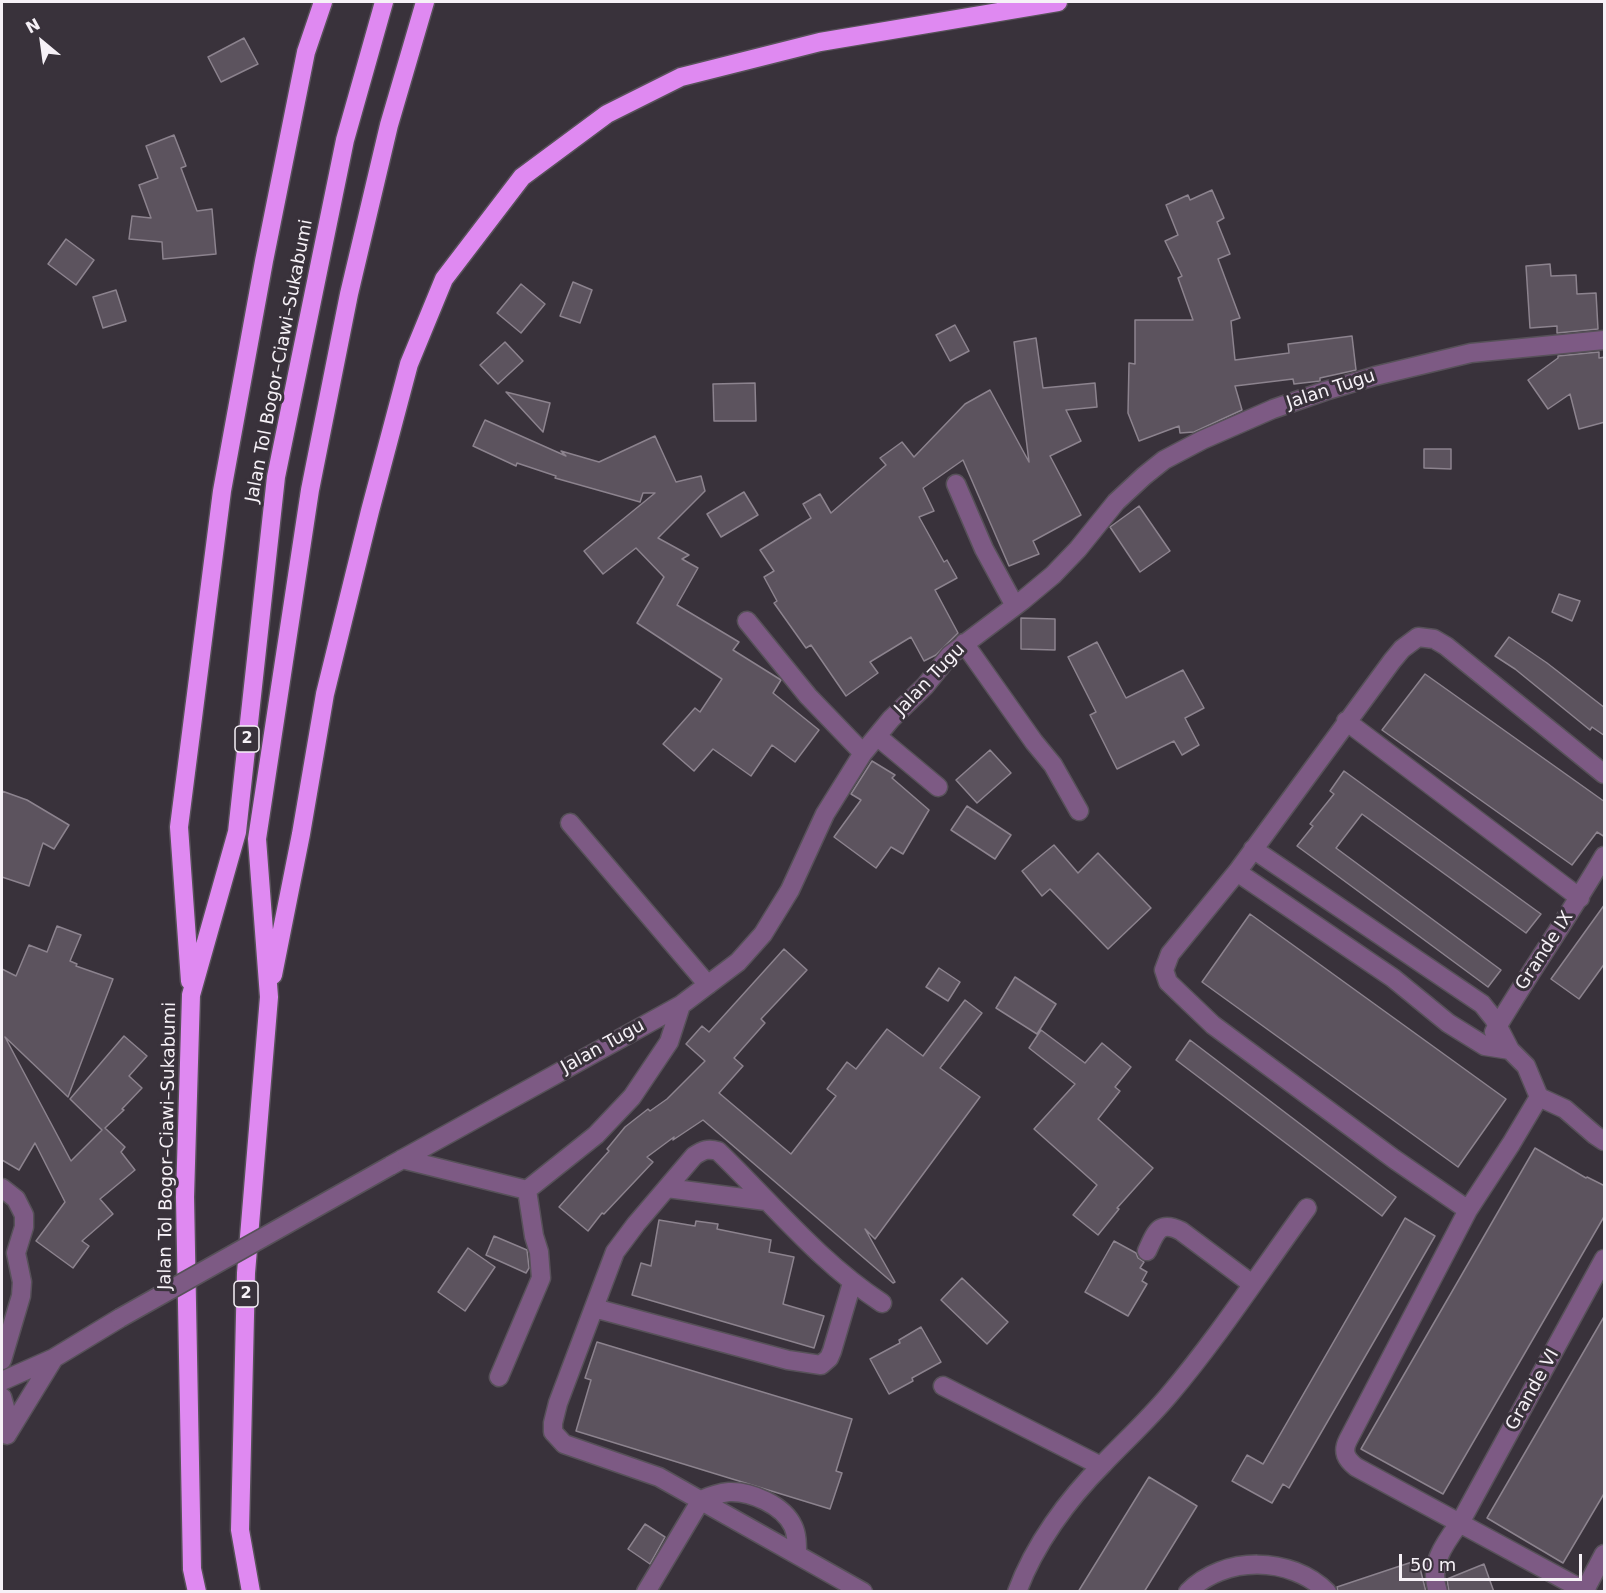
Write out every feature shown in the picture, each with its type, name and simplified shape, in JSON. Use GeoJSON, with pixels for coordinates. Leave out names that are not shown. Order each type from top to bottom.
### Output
{"type":"FeatureCollection","features":[{"type":"Feature","properties":{"kind":"highway"},"geometry":{"type":"LineString","coordinates":[[191,995],[180,828],[222,491],[264,261],[306,52],[323,2]]}},
{"type":"Feature","properties":{"kind":"highway","name":"Jalan Tol Bogor–Ciawi–Sukabumi"},"geometry":{"type":"LineString","coordinates":[[197,1592],[192,1569],[185,1197],[191,995],[237,832],[276,477],[345,140],[384,2]]}},
{"type":"Feature","properties":{"kind":"highway","name":"2"},"geometry":{"type":"LineString","coordinates":[[251,1592],[240,1530],[246,1273],[269,997],[257,839],[309,490],[388,125],[425,2]]}},
{"type":"Feature","properties":{"kind":"highway"},"geometry":{"type":"LineString","coordinates":[[269,997],[301,834],[325,694],[409,364],[444,279],[522,177],[607,114],[681,77],[820,42],[1058,2]]}},
{"type":"Feature","properties":{"kind":"street","name":"Jalan Tugu"},"geometry":{"type":"LineString","coordinates":[[54,1358],[120,1318],[396,1162],[681,1005],[738,962],[763,934],[790,890],[825,814],[863,753],[891,719],[925,686],[950,655],[1053,575],[1078,549],[1116,502],[1144,476],[1177,452],[1229,427],[1324,391],[1444,358],[1493,350],[1605,340]]}},
{"type":"Feature","properties":{"kind":"street"},"geometry":{"type":"LineString","coordinates":[[956,484],[984,549],[1015,606]]}},
{"type":"Feature","properties":{"kind":"street"},"geometry":{"type":"LineString","coordinates":[[747,621],[808,696],[863,753]]}},
{"type":"Feature","properties":{"kind":"street"},"geometry":{"type":"LineString","coordinates":[[1468,1210],[1213,1025],[1168,982],[1164,970],[1165,964],[1170,954],[1237,872],[1346,722],[1411,640],[1425,637],[1446,646],[1605,774]]}},
{"type":"Feature","properties":{"kind":"street"},"geometry":{"type":"LineString","coordinates":[[964,643],[1053,765],[1079,811]]}},
{"type":"Feature","properties":{"kind":"street"},"geometry":{"type":"LineString","coordinates":[[1346,722],[1580,898]]}},
{"type":"Feature","properties":{"kind":"street"},"geometry":{"type":"LineString","coordinates":[[878,737],[938,787]]}},
{"type":"Feature","properties":{"kind":"street"},"geometry":{"type":"LineString","coordinates":[[570,823],[708,985]]}},
{"type":"Feature","properties":{"kind":"street"},"geometry":{"type":"LineString","coordinates":[[1253,849],[1482,1005],[1498,1025],[1510,1050],[1526,1066],[1539,1097],[1565,1109],[1605,1141]]}},
{"type":"Feature","properties":{"kind":"street","name":"Grande IX"},"geometry":{"type":"LineString","coordinates":[[1485,1046],[1605,856]]}},
{"type":"Feature","properties":{"kind":"street"},"geometry":{"type":"LineString","coordinates":[[1237,872],[1393,978],[1448,1023],[1485,1046],[1510,1050]]}},
{"type":"Feature","properties":{"kind":"street"},"geometry":{"type":"LineString","coordinates":[[527,1190],[596,1135],[632,1097],[669,1042],[681,1005]]}},
{"type":"Feature","properties":{"kind":"street"},"geometry":{"type":"LineString","coordinates":[[1539,1097],[1468,1210],[1345,1447],[1348,1461],[1356,1467],[1461,1521],[1563,1583],[1586,1591],[1605,1554]]}},
{"type":"Feature","properties":{"kind":"street"},"geometry":{"type":"LineString","coordinates":[[863,1592],[644,1470],[564,1444],[554,1432],[553,1423],[558,1403],[615,1252],[694,1156],[702,1150],[710,1148],[718,1151],[766,1201],[852,1283],[882,1303]]}},
{"type":"Feature","properties":{"kind":"street"},"geometry":{"type":"LineString","coordinates":[[396,1162],[527,1190]]}},
{"type":"Feature","properties":{"kind":"street"},"geometry":{"type":"LineString","coordinates":[[2,1188],[16,1199],[20,1206],[24,1215],[24,1227],[16,1253],[22,1282],[21,1296],[2,1360]]}},
{"type":"Feature","properties":{"kind":"street"},"geometry":{"type":"LineString","coordinates":[[667,1188],[766,1201]]}},
{"type":"Feature","properties":{"kind":"street"},"geometry":{"type":"LineString","coordinates":[[499,1377],[541,1278],[539,1252],[534,1236],[527,1190]]}},
{"type":"Feature","properties":{"kind":"street"},"geometry":{"type":"LineString","coordinates":[[1017,1592],[1031,1561],[1047,1534],[1101,1466],[1168,1396],[1212,1342],[1306,1208]]}},
{"type":"Feature","properties":{"kind":"street"},"geometry":{"type":"LineString","coordinates":[[1147,1251],[1158,1230],[1164,1226],[1172,1226],[1252,1284]]}},
{"type":"Feature","properties":{"kind":"street","name":"Grande VI"},"geometry":{"type":"LineString","coordinates":[[1438,1592],[1435,1583],[1437,1559],[1441,1547],[1461,1521],[1605,1258]]}},
{"type":"Feature","properties":{"kind":"street"},"geometry":{"type":"LineString","coordinates":[[594,1308],[788,1360],[821,1365],[829,1358],[832,1351],[852,1283]]}},
{"type":"Feature","properties":{"kind":"street"},"geometry":{"type":"LineString","coordinates":[[2,1381],[54,1358]]}},
{"type":"Feature","properties":{"kind":"street"},"geometry":{"type":"LineString","coordinates":[[5,1439],[54,1358]]}},
{"type":"Feature","properties":{"kind":"street"},"geometry":{"type":"LineString","coordinates":[[943,1386],[1101,1466]]}},
{"type":"Feature","properties":{"kind":"street"},"geometry":{"type":"LineString","coordinates":[[2,1397],[6,1411],[5,1439]]}},
{"type":"Feature","properties":{"kind":"street"},"geometry":{"type":"LineString","coordinates":[[646,1592],[701,1500],[716,1494],[737,1492],[764,1501],[783,1513],[793,1524],[797,1554]]}},
{"type":"Feature","properties":{"kind":"street"},"geometry":{"type":"LineString","coordinates":[[1188,1592],[1196,1584],[1224,1569],[1256,1564],[1288,1568],[1317,1582],[1327,1592]]}},
{"type":"Feature","properties":{"kind":"building"},"geometry":{"type":"Polygon","coordinates":[[[244,38],[258,64],[221,82],[208,57],[244,38]]]}},
{"type":"Feature","properties":{"kind":"building"},"geometry":{"type":"Polygon","coordinates":[[[174,135],[186,166],[181,168],[197,211],[212,209],[216,254],[163,259],[162,242],[129,239],[132,216],[151,218],[139,185],[158,178],[146,146],[174,135]]]}},
{"type":"Feature","properties":{"kind":"building"},"geometry":{"type":"Polygon","coordinates":[[[1212,190],[1224,218],[1217,222],[1230,254],[1218,259],[1240,318],[1231,321],[1235,360],[1289,353],[1288,344],[1352,336],[1356,370],[1320,378],[1320,381],[1294,384],[1293,379],[1235,386],[1242,410],[1194,432],[1180,433],[1179,426],[1139,441],[1128,413],[1129,363],[1135,364],[1135,320],[1193,320],[1178,278],[1182,276],[1165,241],[1178,235],[1166,205],[1188,195],[1190,200],[1212,190]]]}},
{"type":"Feature","properties":{"kind":"building"},"geometry":{"type":"Polygon","coordinates":[[[66,239],[94,260],[76,285],[48,264],[66,239]]]}},
{"type":"Feature","properties":{"kind":"building"},"geometry":{"type":"Polygon","coordinates":[[[1550,264],[1551,276],[1576,275],[1577,294],[1596,293],[1598,329],[1557,333],[1557,326],[1530,328],[1526,266],[1550,264]]]}},
{"type":"Feature","properties":{"kind":"building"},"geometry":{"type":"Polygon","coordinates":[[[573,282],[592,290],[580,323],[560,316],[573,282]]]}},
{"type":"Feature","properties":{"kind":"building"},"geometry":{"type":"Polygon","coordinates":[[[521,284],[545,304],[521,333],[497,313],[521,284]]]}},
{"type":"Feature","properties":{"kind":"building"},"geometry":{"type":"Polygon","coordinates":[[[116,290],[126,321],[103,328],[93,297],[116,290]]]}},
{"type":"Feature","properties":{"kind":"building"},"geometry":{"type":"Polygon","coordinates":[[[955,325],[969,351],[950,361],[936,335],[955,325]]]}},
{"type":"Feature","properties":{"kind":"building"},"geometry":{"type":"Polygon","coordinates":[[[1036,338],[1043,388],[1095,383],[1097,407],[1066,410],[1081,441],[1050,456],[1081,515],[1033,541],[1039,554],[1009,566],[963,460],[923,488],[934,511],[919,517],[944,562],[947,560],[957,578],[935,590],[958,633],[936,655],[924,661],[911,637],[870,662],[878,673],[846,696],[811,645],[806,648],[774,603],[777,601],[764,577],[774,571],[760,550],[811,518],[803,504],[820,494],[831,513],[886,465],[880,458],[902,442],[914,457],[965,404],[990,390],[1029,462],[1014,342],[1036,338]]]}},
{"type":"Feature","properties":{"kind":"building"},"geometry":{"type":"Polygon","coordinates":[[[505,342],[523,361],[498,384],[480,365],[505,342]]]}},
{"type":"Feature","properties":{"kind":"building"},"geometry":{"type":"Polygon","coordinates":[[[1599,352],[1599,358],[1605,357],[1605,422],[1579,429],[1570,394],[1548,409],[1528,380],[1558,356],[1599,352]]]}},
{"type":"Feature","properties":{"kind":"building"},"geometry":{"type":"Polygon","coordinates":[[[755,383],[756,421],[714,421],[713,384],[755,383]]]}},
{"type":"Feature","properties":{"kind":"building"},"geometry":{"type":"Polygon","coordinates":[[[506,392],[550,403],[543,432],[506,392]]]}},
{"type":"Feature","properties":{"kind":"building"},"geometry":{"type":"Polygon","coordinates":[[[485,420],[566,456],[561,451],[599,462],[655,436],[676,482],[701,476],[705,491],[658,538],[689,555],[682,559],[698,568],[677,605],[739,642],[733,650],[781,680],[773,693],[819,730],[795,762],[772,745],[751,776],[713,749],[694,771],[663,744],[695,708],[700,712],[722,679],[637,623],[664,577],[636,548],[603,574],[584,551],[655,493],[643,493],[640,502],[555,478],[556,476],[517,463],[516,466],[473,446],[485,420]]]}},
{"type":"Feature","properties":{"kind":"building"},"geometry":{"type":"Polygon","coordinates":[[[1424,449],[1451,449],[1451,469],[1424,468],[1424,449]]]}},
{"type":"Feature","properties":{"kind":"building"},"geometry":{"type":"Polygon","coordinates":[[[744,492],[758,515],[721,537],[707,514],[744,492]]]}},
{"type":"Feature","properties":{"kind":"building"},"geometry":{"type":"Polygon","coordinates":[[[1139,506],[1170,551],[1140,572],[1110,527],[1139,506]]]}},
{"type":"Feature","properties":{"kind":"building"},"geometry":{"type":"Polygon","coordinates":[[[1559,594],[1580,601],[1572,621],[1552,612],[1559,594]]]}},
{"type":"Feature","properties":{"kind":"building"},"geometry":{"type":"Polygon","coordinates":[[[1021,618],[1055,619],[1055,650],[1021,649],[1021,618]]]}},
{"type":"Feature","properties":{"kind":"building"},"geometry":{"type":"Polygon","coordinates":[[[1509,637],[1605,708],[1605,736],[1592,727],[1590,730],[1515,669],[1495,656],[1509,637]]]}},
{"type":"Feature","properties":{"kind":"building"},"geometry":{"type":"Polygon","coordinates":[[[1097,642],[1126,698],[1183,670],[1204,708],[1185,718],[1199,745],[1182,755],[1174,741],[1117,769],[1090,715],[1096,712],[1068,657],[1097,642]]]}},
{"type":"Feature","properties":{"kind":"building"},"geometry":{"type":"Polygon","coordinates":[[[1425,674],[1605,802],[1605,837],[1597,832],[1572,865],[1382,730],[1425,674]]]}},
{"type":"Feature","properties":{"kind":"building"},"geometry":{"type":"Polygon","coordinates":[[[990,750],[1011,773],[977,803],[956,780],[990,750]]]}},
{"type":"Feature","properties":{"kind":"building"},"geometry":{"type":"Polygon","coordinates":[[[872,761],[895,775],[892,778],[929,810],[903,854],[891,847],[876,868],[834,837],[861,800],[851,794],[872,761]]]}},
{"type":"Feature","properties":{"kind":"building"},"geometry":{"type":"Polygon","coordinates":[[[1344,771],[1541,914],[1526,933],[1362,814],[1336,848],[1501,970],[1488,987],[1297,846],[1313,826],[1310,824],[1334,794],[1330,791],[1344,771]]]}},
{"type":"Feature","properties":{"kind":"building"},"geometry":{"type":"Polygon","coordinates":[[[2,791],[27,800],[69,825],[54,849],[43,843],[29,886],[2,877],[2,791]]]}},
{"type":"Feature","properties":{"kind":"building"},"geometry":{"type":"Polygon","coordinates":[[[967,806],[1011,835],[995,859],[951,830],[967,806]]]}},
{"type":"Feature","properties":{"kind":"building"},"geometry":{"type":"Polygon","coordinates":[[[1054,845],[1078,873],[1098,853],[1151,908],[1108,949],[1050,889],[1042,896],[1022,871],[1054,845]]]}},
{"type":"Feature","properties":{"kind":"building"},"geometry":{"type":"Polygon","coordinates":[[[1605,904],[1605,963],[1579,999],[1551,979],[1605,904]]]}},
{"type":"Feature","properties":{"kind":"building"},"geometry":{"type":"Polygon","coordinates":[[[1250,914],[1506,1099],[1458,1167],[1202,982],[1250,914]]]}},
{"type":"Feature","properties":{"kind":"building"},"geometry":{"type":"Polygon","coordinates":[[[57,926],[81,935],[70,961],[77,964],[76,966],[113,979],[68,1097],[5,1037],[71,1161],[102,1130],[70,1099],[124,1036],[147,1056],[129,1076],[142,1088],[105,1128],[125,1147],[121,1152],[135,1170],[100,1199],[113,1214],[82,1241],[89,1246],[73,1268],[36,1241],[65,1202],[35,1143],[19,1170],[2,1160],[2,969],[16,976],[29,945],[47,952],[57,926]]]}},
{"type":"Feature","properties":{"kind":"building"},"geometry":{"type":"Polygon","coordinates":[[[784,949],[807,970],[761,1019],[765,1023],[734,1058],[743,1066],[719,1093],[791,1154],[836,1096],[827,1089],[847,1062],[856,1069],[887,1029],[923,1056],[965,1000],[982,1013],[940,1068],[980,1097],[875,1239],[865,1229],[895,1282],[893,1283],[703,1120],[673,1140],[674,1137],[647,1157],[653,1162],[604,1214],[602,1213],[588,1231],[559,1207],[609,1151],[607,1149],[625,1127],[648,1109],[650,1111],[667,1099],[705,1061],[686,1044],[702,1026],[709,1032],[784,949]]]}},
{"type":"Feature","properties":{"kind":"building"},"geometry":{"type":"Polygon","coordinates":[[[939,968],[960,982],[948,1001],[926,987],[939,968]]]}},
{"type":"Feature","properties":{"kind":"building"},"geometry":{"type":"Polygon","coordinates":[[[1015,977],[1056,1004],[1037,1034],[996,1008],[1015,977]]]}},
{"type":"Feature","properties":{"kind":"building"},"geometry":{"type":"Polygon","coordinates":[[[1041,1030],[1085,1063],[1102,1043],[1131,1067],[1115,1087],[1120,1091],[1098,1119],[1153,1168],[1117,1208],[1119,1209],[1098,1235],[1073,1215],[1097,1185],[1034,1129],[1075,1084],[1029,1048],[1041,1030]]]}},
{"type":"Feature","properties":{"kind":"building"},"geometry":{"type":"Polygon","coordinates":[[[1190,1040],[1396,1197],[1382,1216],[1176,1060],[1190,1040]]]}},
{"type":"Feature","properties":{"kind":"building"},"geometry":{"type":"Polygon","coordinates":[[[1535,1148],[1586,1178],[1605,1186],[1605,1215],[1443,1494],[1361,1449],[1535,1148]]]}},
{"type":"Feature","properties":{"kind":"building"},"geometry":{"type":"Polygon","coordinates":[[[1405,1218],[1435,1236],[1289,1488],[1283,1484],[1272,1503],[1232,1481],[1247,1455],[1263,1464],[1405,1218]]]}},
{"type":"Feature","properties":{"kind":"building"},"geometry":{"type":"Polygon","coordinates":[[[659,1220],[695,1226],[696,1221],[718,1224],[717,1229],[771,1240],[769,1252],[794,1257],[783,1304],[824,1316],[814,1348],[632,1295],[641,1263],[651,1266],[659,1220]]]}},
{"type":"Feature","properties":{"kind":"building"},"geometry":{"type":"Polygon","coordinates":[[[494,1236],[527,1250],[529,1268],[526,1273],[486,1255],[494,1236]]]}},
{"type":"Feature","properties":{"kind":"building"},"geometry":{"type":"Polygon","coordinates":[[[1114,1241],[1136,1253],[1138,1258],[1144,1262],[1140,1268],[1147,1272],[1142,1281],[1147,1284],[1128,1316],[1085,1292],[1114,1241]]]}},
{"type":"Feature","properties":{"kind":"building"},"geometry":{"type":"Polygon","coordinates":[[[468,1248],[495,1267],[465,1311],[438,1292],[468,1248]]]}},
{"type":"Feature","properties":{"kind":"building"},"geometry":{"type":"Polygon","coordinates":[[[962,1278],[1008,1322],[987,1344],[941,1300],[962,1278]]]}},
{"type":"Feature","properties":{"kind":"building"},"geometry":{"type":"Polygon","coordinates":[[[1605,1315],[1605,1492],[1563,1563],[1487,1518],[1605,1315]]]}},
{"type":"Feature","properties":{"kind":"building"},"geometry":{"type":"Polygon","coordinates":[[[921,1327],[941,1362],[889,1394],[870,1359],[900,1343],[899,1340],[921,1327]]]}},
{"type":"Feature","properties":{"kind":"building"},"geometry":{"type":"Polygon","coordinates":[[[597,1342],[852,1419],[836,1471],[842,1473],[830,1509],[576,1431],[591,1380],[585,1378],[597,1342]]]}},
{"type":"Feature","properties":{"kind":"building"},"geometry":{"type":"Polygon","coordinates":[[[1149,1477],[1197,1506],[1144,1592],[1078,1592],[1149,1477]]]}},
{"type":"Feature","properties":{"kind":"building"},"geometry":{"type":"Polygon","coordinates":[[[645,1524],[665,1537],[650,1564],[628,1549],[645,1524]]]}},
{"type":"Feature","properties":{"kind":"building"},"geometry":{"type":"Polygon","coordinates":[[[1418,1560],[1426,1592],[1338,1592],[1337,1587],[1418,1560]]]}},
{"type":"Feature","properties":{"kind":"building"},"geometry":{"type":"Polygon","coordinates":[[[1484,1564],[1494,1592],[1449,1592],[1447,1579],[1484,1564]]]}}]}
